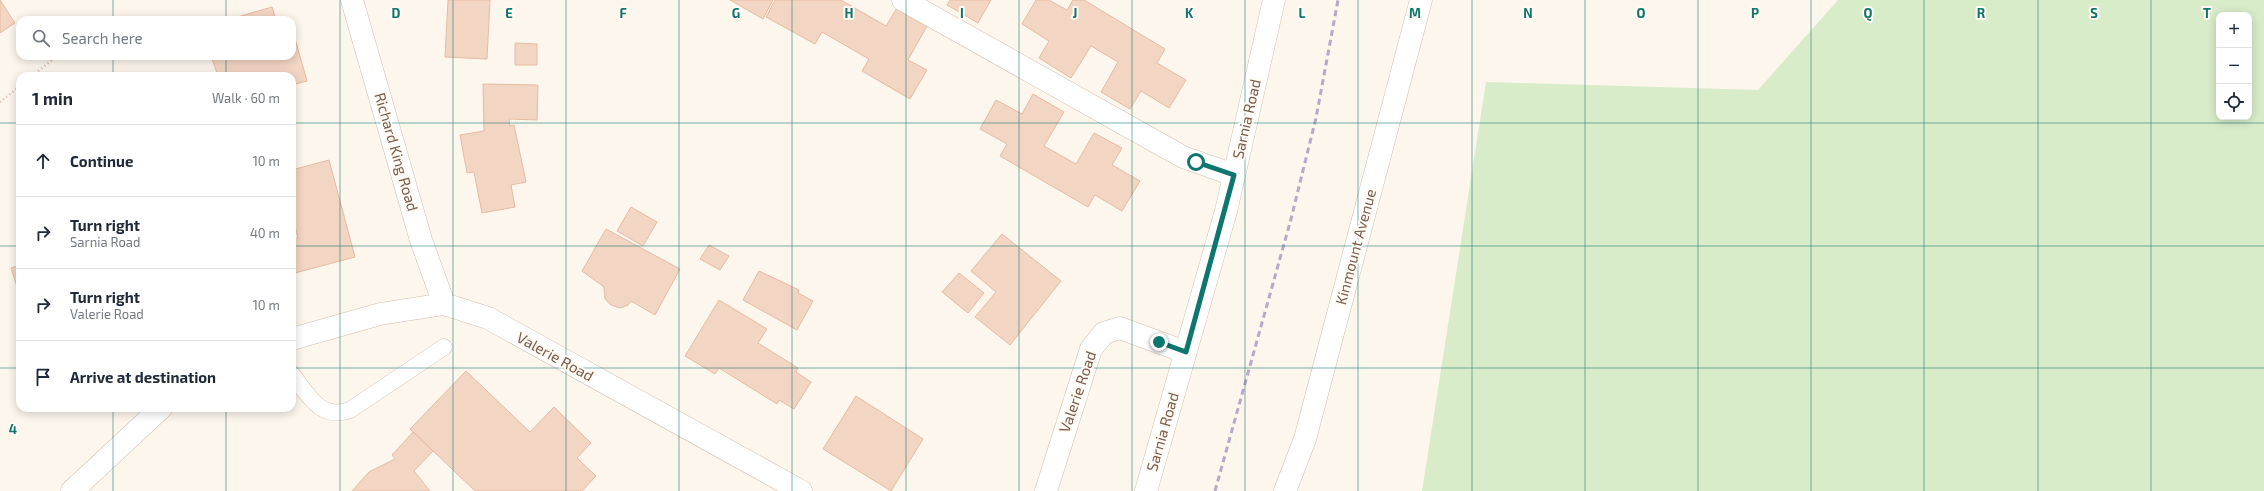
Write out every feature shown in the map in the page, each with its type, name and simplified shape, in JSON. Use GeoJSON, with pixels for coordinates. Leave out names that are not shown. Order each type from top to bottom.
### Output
{"type":"FeatureCollection","features":[{"type":"Feature","properties":{"kind":"street","name":"Richard King Road"},"geometry":{"type":"LineString","coordinates":[[352,0],[421,240],[444,304]]}},
{"type":"Feature","properties":{"kind":"street"},"geometry":{"type":"LineString","coordinates":[[903,0],[1183,157],[1234,175]]}},
{"type":"Feature","properties":{"kind":"street","name":"Sarnia Road"},"geometry":{"type":"LineString","coordinates":[[1146,491],[1186,352],[1234,175],[1274,0]]}},
{"type":"Feature","properties":{"kind":"street","name":"Kinmount Avenue"},"geometry":{"type":"LineString","coordinates":[[1285,491],[1305,439],[1420,0]]}},
{"type":"Feature","properties":{"kind":"street","name":"Valerie Road"},"geometry":{"type":"LineString","coordinates":[[296,338],[380,314],[444,304],[488,318],[801,491]]}},
{"type":"Feature","properties":{"kind":"street","name":"Valerie Road"},"geometry":{"type":"LineString","coordinates":[[1046,491],[1091,349],[1104,333],[1120,328],[1186,352]]}},
{"type":"Feature","properties":{"kind":"street"},"geometry":{"type":"LineString","coordinates":[[72,491],[157,412]]}},
{"type":"Feature","properties":{"kind":"lane"},"geometry":{"type":"LineString","coordinates":[[296,379],[320,407],[330,413],[340,414],[350,410],[444,347]]}},
{"type":"Feature","properties":{"kind":"path"},"geometry":{"type":"LineString","coordinates":[[37,72],[52,60]]}},
{"type":"Feature","properties":{"kind":"path"},"geometry":{"type":"LineString","coordinates":[[0,102],[16,89]]}},
{"type":"Feature","properties":{"kind":"green space"},"geometry":{"type":"Polygon","coordinates":[[[1838,0],[2264,0],[2264,491],[1422,491],[1486,82],[1758,90],[1838,0]]]}},
{"type":"Feature","properties":{"kind":"building"},"geometry":{"type":"Polygon","coordinates":[[[0,0],[15,23],[0,33],[0,0]]]}},
{"type":"Feature","properties":{"kind":"building"},"geometry":{"type":"Polygon","coordinates":[[[448,0],[490,0],[487,59],[445,57],[448,0]]]}},
{"type":"Feature","properties":{"kind":"building"},"geometry":{"type":"Polygon","coordinates":[[[730,0],[773,0],[763,19],[730,0]]]}},
{"type":"Feature","properties":{"kind":"building"},"geometry":{"type":"Polygon","coordinates":[[[775,0],[841,0],[886,26],[897,8],[927,26],[908,60],[927,70],[910,99],[862,71],[869,59],[822,32],[815,44],[766,17],[775,0]]]}},
{"type":"Feature","properties":{"kind":"building"},"geometry":{"type":"Polygon","coordinates":[[[950,0],[991,0],[978,23],[947,5],[950,0]]]}},
{"type":"Feature","properties":{"kind":"building"},"geometry":{"type":"Polygon","coordinates":[[[1036,0],[1049,0],[1067,10],[1073,0],[1084,0],[1165,49],[1157,63],[1186,80],[1169,108],[1141,91],[1130,109],[1101,92],[1118,62],[1091,46],[1071,78],[1039,58],[1049,41],[1022,24],[1036,0]]]}},
{"type":"Feature","properties":{"kind":"building"},"geometry":{"type":"Polygon","coordinates":[[[272,7],[275,16],[241,16],[272,7]]]}},
{"type":"Feature","properties":{"kind":"building"},"geometry":{"type":"Polygon","coordinates":[[[296,42],[307,81],[296,84],[296,72],[217,72],[212,60],[296,60],[296,42]]]}},
{"type":"Feature","properties":{"kind":"building"},"geometry":{"type":"Polygon","coordinates":[[[515,43],[537,44],[537,65],[515,65],[515,43]]]}},
{"type":"Feature","properties":{"kind":"building"},"geometry":{"type":"Polygon","coordinates":[[[483,84],[538,85],[537,120],[509,119],[510,126],[514,125],[526,182],[511,185],[515,207],[482,213],[474,172],[467,173],[460,135],[484,131],[483,84]]]}},
{"type":"Feature","properties":{"kind":"building"},"geometry":{"type":"Polygon","coordinates":[[[1033,94],[1064,112],[1044,146],[1076,164],[1094,133],[1122,148],[1112,165],[1140,181],[1122,211],[1095,195],[1088,207],[1000,156],[1007,144],[980,129],[996,100],[1022,114],[1033,94]]]}},
{"type":"Feature","properties":{"kind":"building"},"geometry":{"type":"Polygon","coordinates":[[[329,160],[355,257],[296,273],[296,238],[298,238],[296,230],[296,169],[329,160]]]}},
{"type":"Feature","properties":{"kind":"building"},"geometry":{"type":"Polygon","coordinates":[[[631,207],[657,222],[643,246],[617,231],[631,207]]]}},
{"type":"Feature","properties":{"kind":"building"},"geometry":{"type":"Polygon","coordinates":[[[606,229],[680,269],[655,315],[631,301],[628,305],[620,308],[611,305],[605,299],[604,287],[582,271],[606,229]]]}},
{"type":"Feature","properties":{"kind":"building"},"geometry":{"type":"Polygon","coordinates":[[[1002,234],[1061,281],[1010,345],[975,317],[996,292],[971,271],[1002,234]]]}},
{"type":"Feature","properties":{"kind":"building"},"geometry":{"type":"Polygon","coordinates":[[[709,245],[729,256],[720,270],[700,259],[709,245]]]}},
{"type":"Feature","properties":{"kind":"building"},"geometry":{"type":"Polygon","coordinates":[[[16,266],[16,284],[11,268],[16,266]]]}},
{"type":"Feature","properties":{"kind":"building"},"geometry":{"type":"Polygon","coordinates":[[[759,271],[799,290],[798,293],[813,301],[797,330],[743,300],[759,271]]]}},
{"type":"Feature","properties":{"kind":"building"},"geometry":{"type":"Polygon","coordinates":[[[959,273],[984,293],[968,313],[942,292],[959,273]]]}},
{"type":"Feature","properties":{"kind":"building"},"geometry":{"type":"Polygon","coordinates":[[[719,300],[767,329],[758,343],[798,368],[796,372],[811,382],[794,409],[779,400],[777,404],[719,368],[715,374],[685,356],[719,300]]]}},
{"type":"Feature","properties":{"kind":"building"},"geometry":{"type":"Polygon","coordinates":[[[466,371],[530,432],[554,407],[591,443],[577,458],[596,476],[582,491],[475,491],[410,429],[466,371]]]}},
{"type":"Feature","properties":{"kind":"building"},"geometry":{"type":"Polygon","coordinates":[[[856,396],[923,439],[891,491],[823,449],[856,396]]]}},
{"type":"Feature","properties":{"kind":"building"},"geometry":{"type":"Polygon","coordinates":[[[413,432],[433,451],[414,471],[430,491],[352,491],[369,472],[395,459],[392,455],[413,432]]]}},
{"type":"Feature","properties":{"kind":"railway"},"geometry":{"type":"LineString","coordinates":[[1215,491],[1291,219],[1316,118],[1338,0]]}},
{"type":"Feature","properties":{"kind":"route"},"geometry":{"type":"LineString","coordinates":[[1159,342],[1186,352],[1226,211],[1234,175],[1196,162]]}}]}
